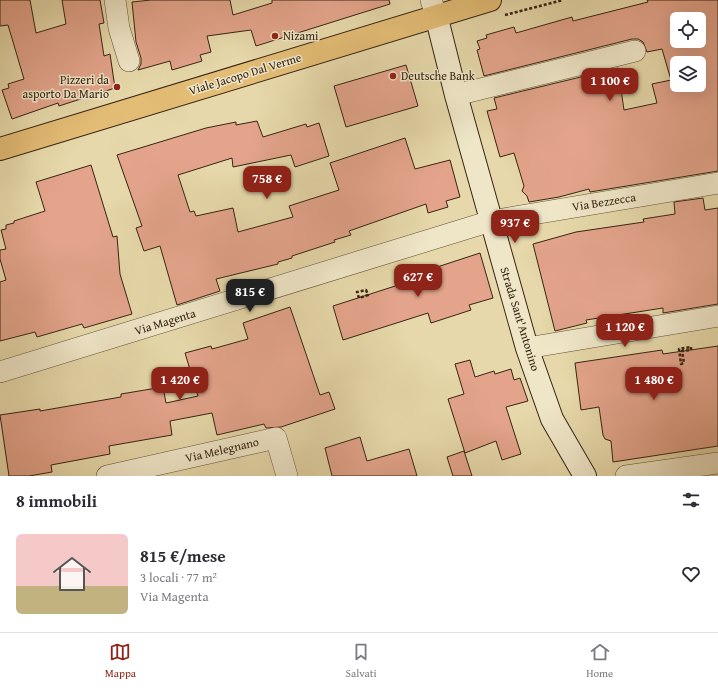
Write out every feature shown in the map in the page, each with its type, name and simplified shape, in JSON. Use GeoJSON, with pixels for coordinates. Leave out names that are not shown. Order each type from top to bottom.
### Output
{"type":"FeatureCollection","features":[{"type":"Feature","properties":{"kind":"main road","name":"Viale Jacopo Dal Verme"},"geometry":{"type":"LineString","coordinates":[[0,149],[434,8],[490,0]]}},
{"type":"Feature","properties":{"kind":"main road","name":"Strada Sant'Antonino"},"geometry":{"type":"LineString","coordinates":[[434,8],[456,95],[527,348],[552,419],[585,476]]}},
{"type":"Feature","properties":{"kind":"street"},"geometry":{"type":"LineString","coordinates":[[115,0],[119,28],[128,61]]}},
{"type":"Feature","properties":{"kind":"street"},"geometry":{"type":"LineString","coordinates":[[456,95],[636,51]]}},
{"type":"Feature","properties":{"kind":"street","name":"Via Bezzecca"},"geometry":{"type":"LineString","coordinates":[[491,221],[718,183]]}},
{"type":"Feature","properties":{"kind":"street","name":"Via Magenta"},"geometry":{"type":"LineString","coordinates":[[0,372],[491,221]]}},
{"type":"Feature","properties":{"kind":"street"},"geometry":{"type":"LineString","coordinates":[[527,348],[718,316]]}},
{"type":"Feature","properties":{"kind":"street","name":"Via Melegnano"},"geometry":{"type":"LineString","coordinates":[[107,476],[276,438],[287,476]]}},
{"type":"Feature","properties":{"kind":"street"},"geometry":{"type":"LineString","coordinates":[[626,476],[718,463]]}},
{"type":"Feature","properties":{"kind":"path"},"geometry":{"type":"LineString","coordinates":[[691,347],[691,350],[682,351],[684,363],[681,364],[679,349],[691,347]]}},
{"type":"Feature","properties":{"kind":"building"},"geometry":{"type":"Polygon","coordinates":[[[0,0],[30,0],[36,33],[66,24],[62,0],[100,0],[104,23],[99,24],[104,56],[110,54],[115,88],[59,106],[58,103],[12,119],[2,90],[9,88],[8,84],[24,79],[8,25],[0,26],[0,0]]]}},
{"type":"Feature","properties":{"kind":"building"},"geometry":{"type":"Polygon","coordinates":[[[151,0],[230,0],[233,15],[272,3],[272,0],[389,0],[390,4],[256,46],[251,30],[207,36],[211,52],[200,55],[202,61],[172,70],[170,61],[138,70],[141,64],[141,58],[136,42],[132,2],[151,0]]]}},
{"type":"Feature","properties":{"kind":"building"},"geometry":{"type":"Polygon","coordinates":[[[647,0],[718,0],[718,171],[590,192],[589,189],[559,197],[529,202],[527,196],[522,191],[524,186],[514,153],[500,157],[487,111],[497,109],[494,98],[618,68],[624,110],[657,103],[652,84],[670,80],[670,92],[706,92],[706,56],[670,56],[670,77],[662,49],[647,52],[643,42],[638,39],[632,39],[484,76],[477,50],[480,49],[477,41],[487,38],[486,35],[514,27],[516,33],[572,17],[573,21],[648,2],[647,0]]]}},
{"type":"Feature","properties":{"kind":"building"},"geometry":{"type":"Polygon","coordinates":[[[406,65],[418,106],[346,127],[334,86],[406,65]]]}},
{"type":"Feature","properties":{"kind":"building"},"geometry":{"type":"Polygon","coordinates":[[[257,121],[263,137],[306,124],[307,127],[319,123],[329,156],[295,167],[291,155],[233,167],[232,158],[178,175],[190,212],[194,211],[196,216],[233,208],[238,232],[293,217],[289,206],[339,190],[330,163],[405,138],[415,169],[450,160],[460,197],[446,201],[448,207],[428,213],[426,204],[349,231],[351,235],[334,240],[335,242],[292,256],[292,258],[278,262],[278,264],[216,279],[220,291],[177,305],[160,246],[144,251],[136,228],[142,226],[117,155],[206,128],[236,122],[236,125],[257,121]]]}},
{"type":"Feature","properties":{"kind":"building"},"geometry":{"type":"Polygon","coordinates":[[[91,165],[113,237],[117,236],[120,274],[132,314],[84,328],[82,324],[37,337],[35,332],[0,341],[0,282],[6,280],[0,259],[0,250],[6,249],[1,230],[6,229],[6,225],[14,223],[14,221],[45,211],[36,182],[91,165]]]}},
{"type":"Feature","properties":{"kind":"building"},"geometry":{"type":"Polygon","coordinates":[[[703,198],[705,210],[718,208],[718,304],[663,313],[663,308],[586,320],[587,323],[555,331],[533,244],[576,232],[644,222],[643,219],[675,214],[674,202],[703,198]]]}},
{"type":"Feature","properties":{"kind":"building"},"geometry":{"type":"Polygon","coordinates":[[[480,253],[493,298],[469,305],[471,310],[431,323],[428,313],[343,340],[333,306],[417,279],[430,274],[428,270],[480,253]]]}},
{"type":"Feature","properties":{"kind":"building"},"geometry":{"type":"Polygon","coordinates":[[[290,307],[320,395],[329,392],[335,409],[281,427],[266,428],[264,424],[217,435],[212,413],[170,421],[172,435],[109,446],[110,454],[51,465],[52,472],[29,476],[9,476],[0,415],[40,409],[40,411],[121,397],[121,394],[163,387],[166,403],[198,396],[185,353],[211,346],[212,349],[248,339],[243,323],[290,307]]]}},
{"type":"Feature","properties":{"kind":"building"},"geometry":{"type":"Polygon","coordinates":[[[718,346],[718,446],[613,462],[611,441],[605,439],[603,435],[599,407],[581,410],[575,363],[662,350],[663,354],[718,346]]]}},
{"type":"Feature","properties":{"kind":"building"},"geometry":{"type":"Polygon","coordinates":[[[470,360],[475,377],[494,371],[495,374],[511,369],[514,380],[520,378],[528,401],[506,407],[521,454],[502,460],[496,441],[465,453],[448,399],[464,394],[455,364],[470,360]]]}},
{"type":"Feature","properties":{"kind":"building"},"geometry":{"type":"Polygon","coordinates":[[[360,437],[367,461],[409,449],[417,476],[332,476],[325,448],[360,437]]]}},
{"type":"Feature","properties":{"kind":"building"},"geometry":{"type":"Polygon","coordinates":[[[464,451],[472,476],[453,476],[447,457],[464,451]]]}},
{"type":"Feature","properties":{"kind":"place","name":"Nizami"},"geometry":{"type":"Point","coordinates":[275,36]}},
{"type":"Feature","properties":{"kind":"place","name":"Deutsche Bank"},"geometry":{"type":"Point","coordinates":[393,76]}},
{"type":"Feature","properties":{"kind":"place","name":"Pizzeri da asporto Da Mario"},"geometry":{"type":"Point","coordinates":[117,87]}}]}
